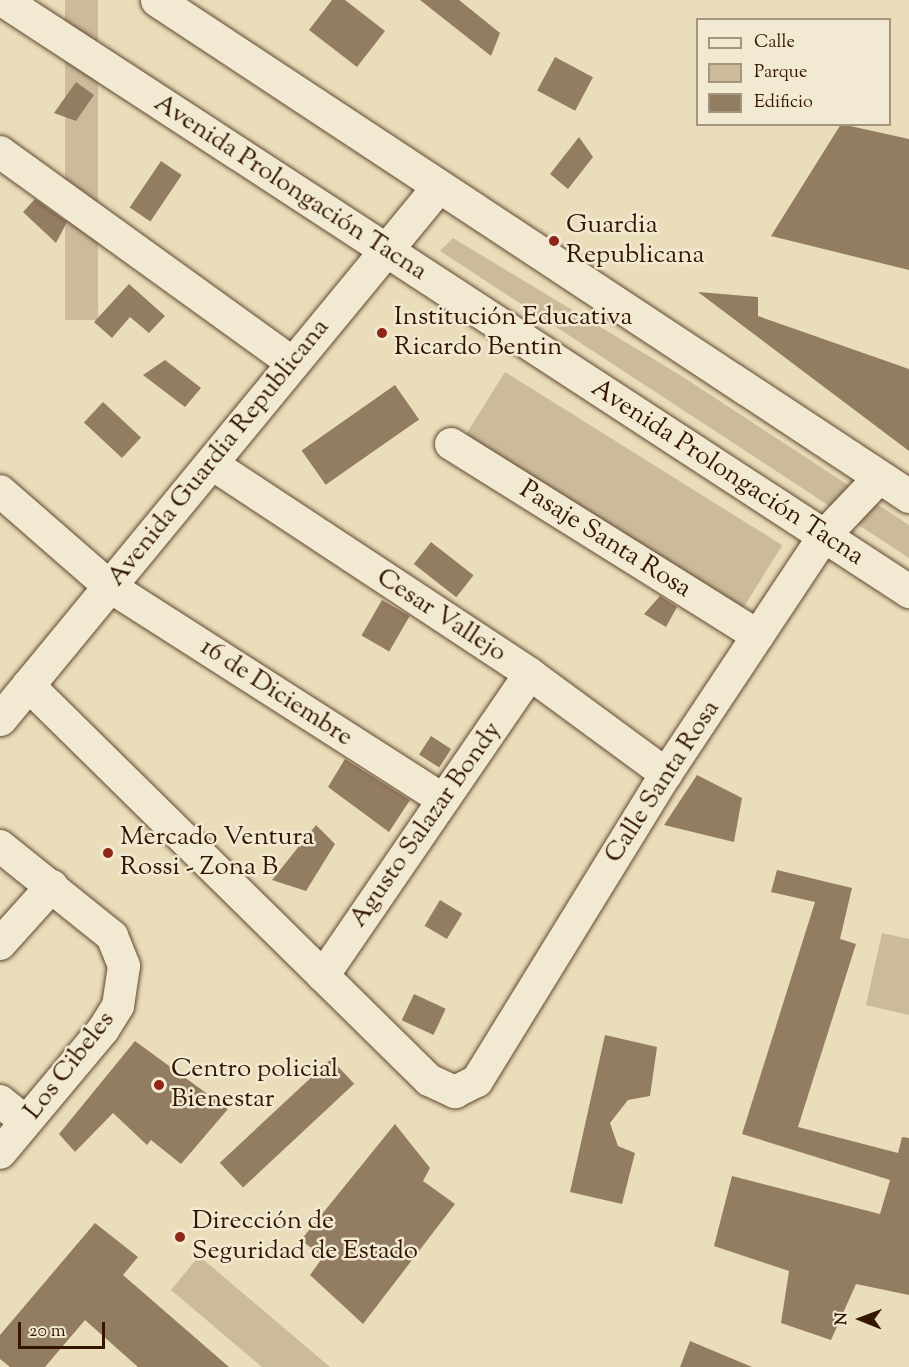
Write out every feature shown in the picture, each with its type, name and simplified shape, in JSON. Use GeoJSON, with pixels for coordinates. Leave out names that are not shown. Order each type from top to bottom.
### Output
{"type":"FeatureCollection","features":[{"type":"Feature","properties":{"kind":"main road","name":"Avenida Prolongación Tacna"},"geometry":{"type":"LineString","coordinates":[[3,0],[909,591]]}},
{"type":"Feature","properties":{"kind":"main road"},"geometry":{"type":"LineString","coordinates":[[158,0],[909,496]]}},
{"type":"Feature","properties":{"kind":"main road","name":"Avenida Guardia Republicana"},"geometry":{"type":"LineString","coordinates":[[0,719],[438,187]]}},
{"type":"Feature","properties":{"kind":"street"},"geometry":{"type":"LineString","coordinates":[[0,152],[293,363]]}},
{"type":"Feature","properties":{"kind":"street","name":"Pasaje Santa Rosa"},"geometry":{"type":"LineString","coordinates":[[451,444],[758,636]]}},
{"type":"Feature","properties":{"kind":"street","name":"Cesar Vallejo"},"geometry":{"type":"LineString","coordinates":[[212,464],[530,674],[666,774]]}},
{"type":"Feature","properties":{"kind":"street","name":"Calle Santa Rosa"},"geometry":{"type":"LineString","coordinates":[[323,976],[429,1080],[455,1092],[477,1081],[666,774],[824,536],[880,477]]}},
{"type":"Feature","properties":{"kind":"street","name":"16 de Diciembre"},"geometry":{"type":"LineString","coordinates":[[0,491],[109,586],[443,800]]}},
{"type":"Feature","properties":{"kind":"street","name":"Agusto Salazar Bondy"},"geometry":{"type":"LineString","coordinates":[[323,976],[530,674]]}},
{"type":"Feature","properties":{"kind":"street"},"geometry":{"type":"LineString","coordinates":[[28,685],[323,976]]}},
{"type":"Feature","properties":{"kind":"street","name":"Los Cibeles"},"geometry":{"type":"LineString","coordinates":[[0,846],[112,936],[124,966],[118,1006],[103,1030],[0,1153]]}},
{"type":"Feature","properties":{"kind":"street"},"geometry":{"type":"LineString","coordinates":[[0,944],[52,886]]}},
{"type":"Feature","properties":{"kind":"street"},"geometry":{"type":"LineString","coordinates":[[0,1101],[26,1122]]}},
{"type":"Feature","properties":{"kind":"green space"},"geometry":{"type":"Polygon","coordinates":[[[65,0],[98,0],[98,320],[65,320],[65,0]]]}},
{"type":"Feature","properties":{"kind":"green space"},"geometry":{"type":"Polygon","coordinates":[[[453,238],[680,375],[909,525],[909,558],[440,251],[453,238]]]}},
{"type":"Feature","properties":{"kind":"green space"},"geometry":{"type":"Polygon","coordinates":[[[505,372],[782,545],[742,610],[465,436],[505,372]]]}},
{"type":"Feature","properties":{"kind":"green space"},"geometry":{"type":"Polygon","coordinates":[[[882,933],[909,939],[909,1015],[866,1005],[882,933]]]}},
{"type":"Feature","properties":{"kind":"green space"},"geometry":{"type":"Polygon","coordinates":[[[199,1256],[330,1367],[262,1367],[171,1290],[199,1256]]]}},
{"type":"Feature","properties":{"kind":"building"},"geometry":{"type":"Polygon","coordinates":[[[332,0],[345,0],[385,31],[357,67],[309,30],[332,0]]]}},
{"type":"Feature","properties":{"kind":"building"},"geometry":{"type":"Polygon","coordinates":[[[420,0],[459,0],[500,33],[491,56],[420,0]]]}},
{"type":"Feature","properties":{"kind":"building"},"geometry":{"type":"Polygon","coordinates":[[[555,57],[593,77],[575,111],[537,91],[555,57]]]}},
{"type":"Feature","properties":{"kind":"building"},"geometry":{"type":"Polygon","coordinates":[[[76,82],[94,95],[76,121],[54,113],[76,82]]]}},
{"type":"Feature","properties":{"kind":"building"},"geometry":{"type":"Polygon","coordinates":[[[840,126],[850,126],[909,139],[909,270],[771,236],[840,126]]]}},
{"type":"Feature","properties":{"kind":"building"},"geometry":{"type":"Polygon","coordinates":[[[579,137],[593,157],[568,189],[550,174],[579,137]]]}},
{"type":"Feature","properties":{"kind":"building"},"geometry":{"type":"Polygon","coordinates":[[[161,161],[182,175],[150,221],[130,207],[161,161]]]}},
{"type":"Feature","properties":{"kind":"building"},"geometry":{"type":"Polygon","coordinates":[[[35,199],[67,222],[56,243],[23,212],[35,199]]]}},
{"type":"Feature","properties":{"kind":"building"},"geometry":{"type":"Polygon","coordinates":[[[129,284],[165,316],[149,333],[130,317],[112,338],[94,322],[129,284]]]}},
{"type":"Feature","properties":{"kind":"building"},"geometry":{"type":"Polygon","coordinates":[[[698,292],[758,297],[758,316],[909,369],[909,451],[698,292]]]}},
{"type":"Feature","properties":{"kind":"building"},"geometry":{"type":"Polygon","coordinates":[[[165,360],[201,388],[185,407],[143,375],[165,360]]]}},
{"type":"Feature","properties":{"kind":"building"},"geometry":{"type":"Polygon","coordinates":[[[395,385],[419,419],[326,485],[302,450],[395,385]]]}},
{"type":"Feature","properties":{"kind":"building"},"geometry":{"type":"Polygon","coordinates":[[[103,402],[141,437],[122,458],[84,422],[103,402]]]}},
{"type":"Feature","properties":{"kind":"building"},"geometry":{"type":"Polygon","coordinates":[[[431,542],[474,575],[456,597],[414,564],[431,542]]]}},
{"type":"Feature","properties":{"kind":"building"},"geometry":{"type":"Polygon","coordinates":[[[660,596],[677,607],[666,627],[644,614],[660,596]]]}},
{"type":"Feature","properties":{"kind":"building"},"geometry":{"type":"Polygon","coordinates":[[[382,600],[410,616],[389,652],[362,636],[382,600]]]}},
{"type":"Feature","properties":{"kind":"building"},"geometry":{"type":"Polygon","coordinates":[[[431,736],[451,749],[439,768],[419,754],[431,736]]]}},
{"type":"Feature","properties":{"kind":"building"},"geometry":{"type":"Polygon","coordinates":[[[345,759],[410,800],[389,832],[328,787],[345,759]]]}},
{"type":"Feature","properties":{"kind":"building"},"geometry":{"type":"Polygon","coordinates":[[[697,775],[742,798],[734,842],[664,825],[697,775]]]}},
{"type":"Feature","properties":{"kind":"building"},"geometry":{"type":"Polygon","coordinates":[[[316,825],[335,844],[306,891],[272,880],[316,825]]]}},
{"type":"Feature","properties":{"kind":"building"},"geometry":{"type":"Polygon","coordinates":[[[777,870],[852,888],[840,939],[856,944],[798,1127],[898,1153],[902,1137],[909,1138],[909,1295],[856,1284],[831,1340],[781,1323],[789,1271],[714,1246],[732,1176],[880,1214],[890,1180],[742,1134],[815,902],[771,892],[777,870]]]}},
{"type":"Feature","properties":{"kind":"building"},"geometry":{"type":"Polygon","coordinates":[[[440,900],[462,913],[447,939],[425,926],[440,900]]]}},
{"type":"Feature","properties":{"kind":"building"},"geometry":{"type":"Polygon","coordinates":[[[414,994],[446,1009],[433,1035],[402,1020],[414,994]]]}},
{"type":"Feature","properties":{"kind":"building"},"geometry":{"type":"Polygon","coordinates":[[[605,1035],[657,1047],[650,1096],[628,1100],[610,1123],[618,1146],[635,1153],[622,1204],[570,1192],[605,1035]]]}},
{"type":"Feature","properties":{"kind":"building"},"geometry":{"type":"Polygon","coordinates":[[[135,1041],[228,1109],[181,1164],[151,1140],[147,1145],[113,1113],[75,1152],[59,1134],[135,1041]]]}},
{"type":"Feature","properties":{"kind":"building"},"geometry":{"type":"Polygon","coordinates":[[[331,1059],[354,1084],[243,1188],[220,1163],[331,1059]]]}},
{"type":"Feature","properties":{"kind":"building"},"geometry":{"type":"Polygon","coordinates":[[[395,1124],[430,1168],[423,1181],[455,1204],[363,1324],[310,1275],[323,1257],[301,1240],[395,1124]]]}},
{"type":"Feature","properties":{"kind":"building"},"geometry":{"type":"Polygon","coordinates":[[[95,1223],[138,1257],[123,1275],[229,1367],[138,1367],[85,1320],[45,1367],[10,1367],[0,1359],[0,1335],[95,1223]]]}},
{"type":"Feature","properties":{"kind":"building"},"geometry":{"type":"Polygon","coordinates":[[[690,1341],[752,1367],[680,1367],[690,1341]]]}},
{"type":"Feature","properties":{"kind":"place","name":"Guardia Republicana"},"geometry":{"type":"Point","coordinates":[554,241]}},
{"type":"Feature","properties":{"kind":"place","name":"Institución Educativa Ricardo Bentin"},"geometry":{"type":"Point","coordinates":[382,333]}},
{"type":"Feature","properties":{"kind":"place","name":"Mercado Ventura Rossi - Zona B"},"geometry":{"type":"Point","coordinates":[108,853]}},
{"type":"Feature","properties":{"kind":"place","name":"Centro policial Bienestar"},"geometry":{"type":"Point","coordinates":[159,1085]}},
{"type":"Feature","properties":{"kind":"place","name":"Dirección de Seguridad de Estado"},"geometry":{"type":"Point","coordinates":[180,1237]}}]}
